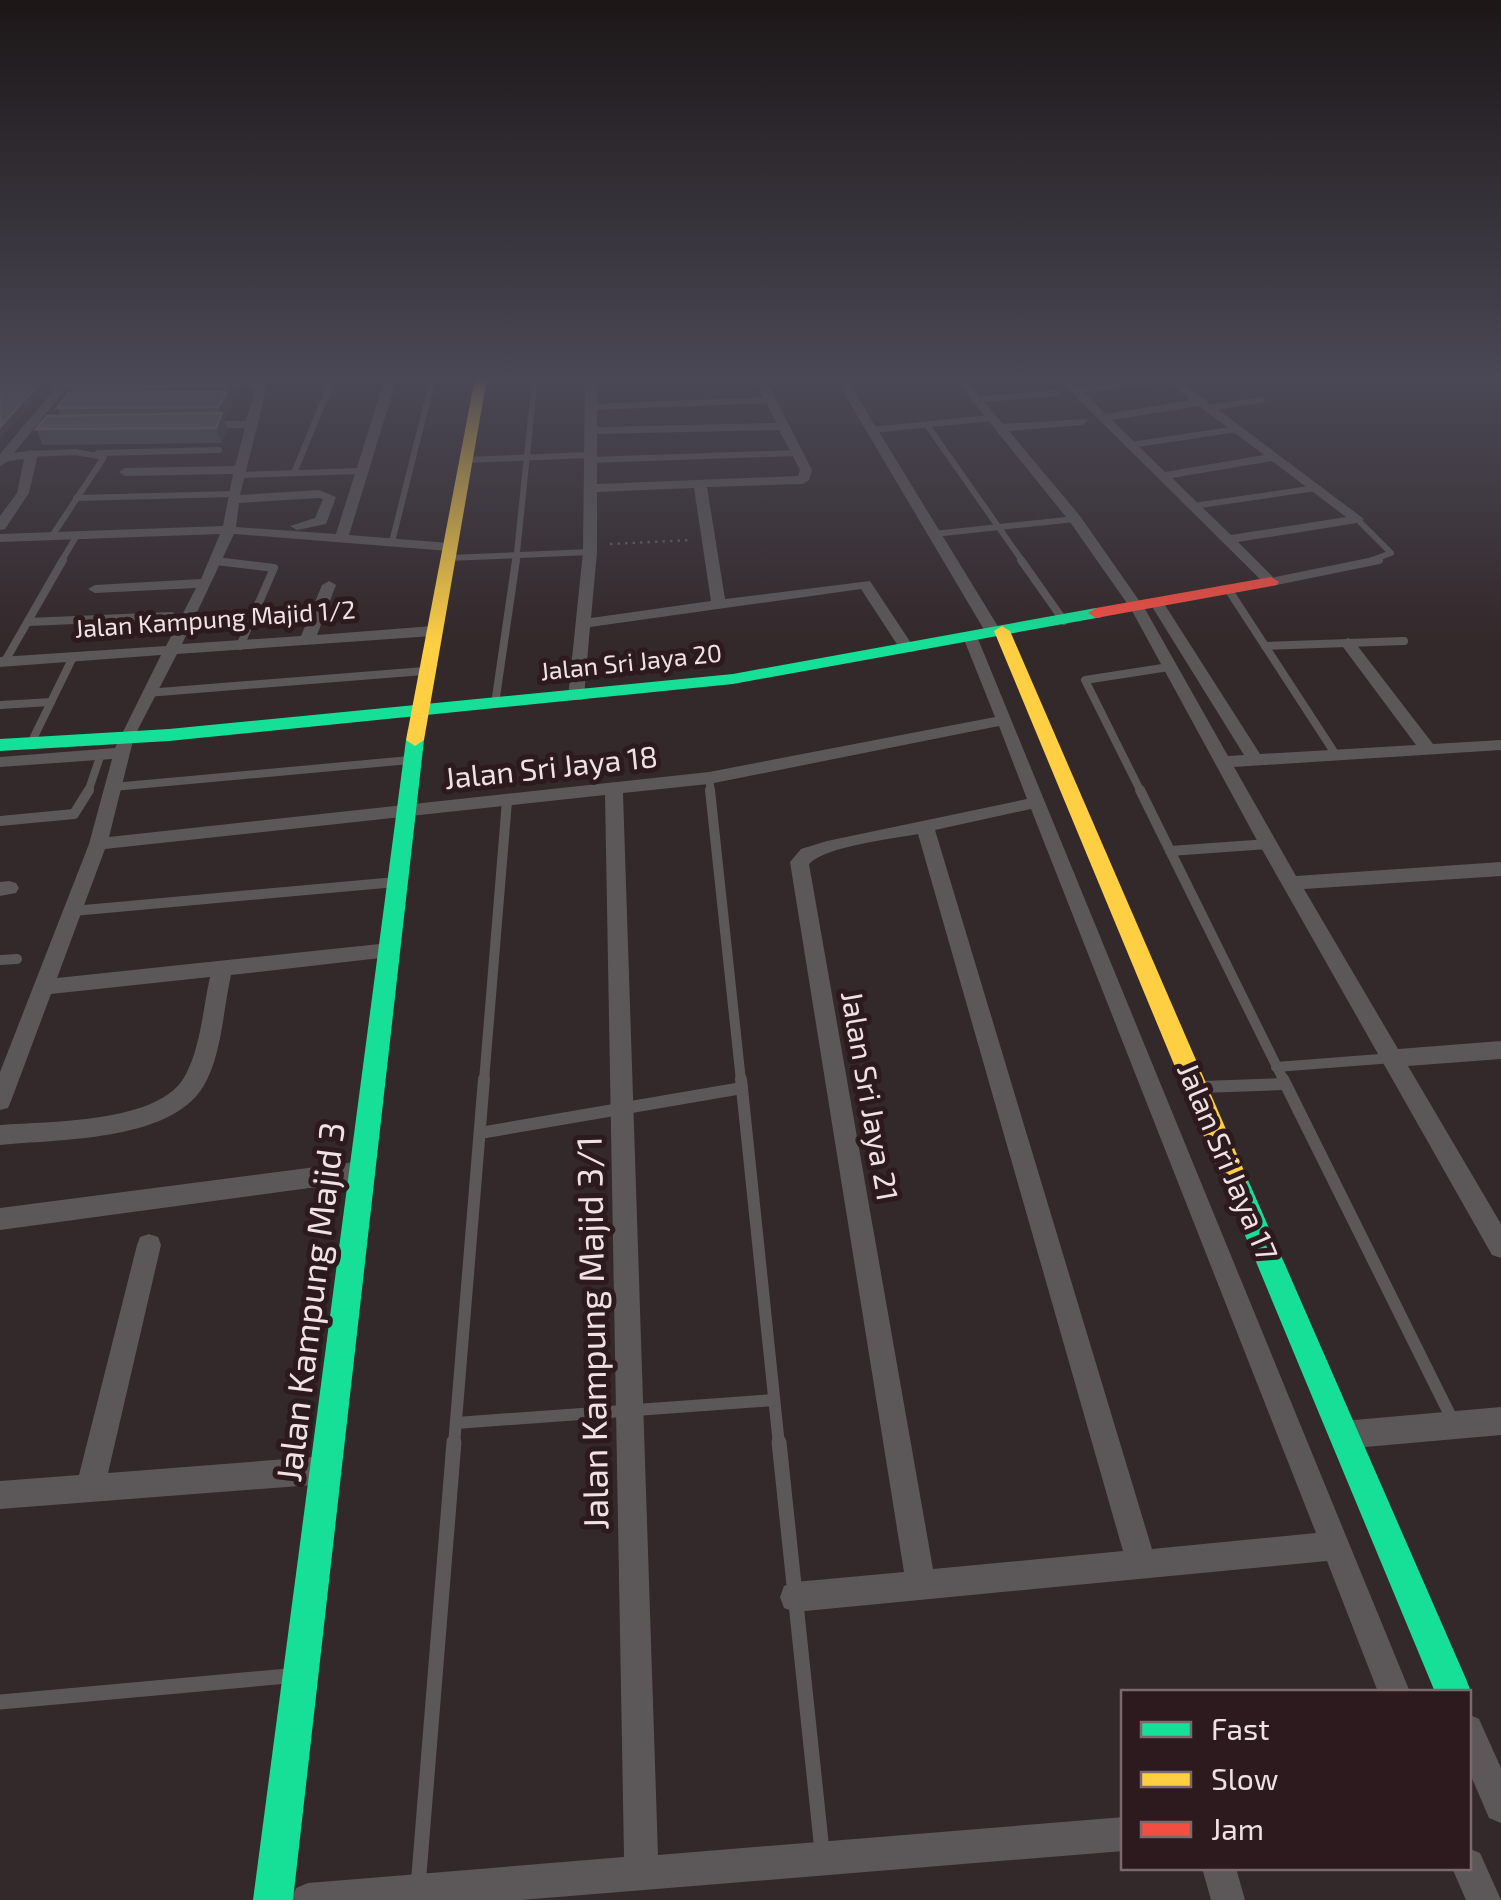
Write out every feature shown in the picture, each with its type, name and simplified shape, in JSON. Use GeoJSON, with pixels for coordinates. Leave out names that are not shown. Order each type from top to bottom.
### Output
{"type":"FeatureCollection","features":[{"type":"Feature","properties":{"kind":"street"},"geometry":{"type":"LineString","coordinates":[[27,467],[24,494],[1,536],[229,530],[342,536],[448,552]]}},
{"type":"Feature","properties":{"kind":"street"},"geometry":{"type":"LineString","coordinates":[[0,1101],[98,844],[124,745],[146,693],[206,584],[229,530],[241,467]]}},
{"type":"Feature","properties":{"kind":"street"},"geometry":{"type":"LineString","coordinates":[[342,536],[362,467]]}},
{"type":"Feature","properties":{"kind":"street"},"geometry":{"type":"LineString","coordinates":[[418,712],[464,467]]}},
{"type":"Feature","properties":{"kind":"street"},"geometry":{"type":"LineString","coordinates":[[576,697],[590,549],[590,467]]}},
{"type":"Feature","properties":{"kind":"street"},"geometry":{"type":"LineString","coordinates":[[590,488],[804,480],[804,467]]}},
{"type":"Feature","properties":{"kind":"street"},"geometry":{"type":"LineString","coordinates":[[894,467],[989,634]]}},
{"type":"Feature","properties":{"kind":"street"},"geometry":{"type":"LineString","coordinates":[[1031,467],[1148,607],[1255,760]]}},
{"type":"Feature","properties":{"kind":"street"},"geometry":{"type":"LineString","coordinates":[[1153,467],[1271,582]]}},
{"type":"Feature","properties":{"kind":"street"},"geometry":{"type":"LineString","coordinates":[[1162,476],[1217,467]]}},
{"type":"Feature","properties":{"kind":"street"},"geometry":{"type":"LineString","coordinates":[[1287,467],[1358,519]]}},
{"type":"Feature","properties":{"kind":"street"},"geometry":{"type":"LineString","coordinates":[[125,472],[239,473]]}},
{"type":"Feature","properties":{"kind":"street"},"geometry":{"type":"LineString","coordinates":[[700,484],[720,606]]}},
{"type":"Feature","properties":{"kind":"street"},"geometry":{"type":"LineString","coordinates":[[234,496],[330,497],[321,521],[282,532]]}},
{"type":"Feature","properties":{"kind":"street"},"geometry":{"type":"LineString","coordinates":[[1228,540],[1358,519]]}},
{"type":"Feature","properties":{"kind":"street","name":"Jalan Sri Jaya 20"},"geometry":{"type":"LineString","coordinates":[[0,745],[124,745],[733,680],[1271,582]]}},
{"type":"Feature","properties":{"kind":"street"},"geometry":{"type":"LineString","coordinates":[[95,588],[206,584]]}},
{"type":"Feature","properties":{"kind":"street"},"geometry":{"type":"LineString","coordinates":[[582,624],[865,584],[907,649]]}},
{"type":"Feature","properties":{"kind":"street"},"geometry":{"type":"LineString","coordinates":[[306,640],[329,585]]}},
{"type":"Feature","properties":{"kind":"street"},"geometry":{"type":"LineString","coordinates":[[1148,607],[1169,668],[1291,884],[1493,1220],[1501,1247]]}},
{"type":"Feature","properties":{"kind":"street","name":"Jalan Kampung Majid 1/2"},"geometry":{"type":"LineString","coordinates":[[3,662],[433,631]]}},
{"type":"Feature","properties":{"kind":"street","name":"Jalan Sri Jaya 17"},"geometry":{"type":"LineString","coordinates":[[989,634],[1006,720],[1393,1690]]}},
{"type":"Feature","properties":{"kind":"street","name":"Jalan Sri Jaya 17"},"geometry":{"type":"LineString","coordinates":[[989,634],[1196,1087],[1452,1690]]}},
{"type":"Feature","properties":{"kind":"street"},"geometry":{"type":"LineString","coordinates":[[1348,643],[1428,749]]}},
{"type":"Feature","properties":{"kind":"street","name":"Jalan Kampung Majid 3"},"geometry":{"type":"LineString","coordinates":[[273,1900],[418,712]]}},
{"type":"Feature","properties":{"kind":"street","name":"Jalan Sri Jaya 18"},"geometry":{"type":"LineString","coordinates":[[98,844],[709,778],[1006,720]]}},
{"type":"Feature","properties":{"kind":"street"},"geometry":{"type":"LineString","coordinates":[[0,762],[101,754],[124,745]]}},
{"type":"Feature","properties":{"kind":"street"},"geometry":{"type":"LineString","coordinates":[[1222,762],[1501,745]]}},
{"type":"Feature","properties":{"kind":"street","name":"Jalan Kampung Majid 3/1"},"geometry":{"type":"LineString","coordinates":[[614,790],[642,1874]]}},
{"type":"Feature","properties":{"kind":"street","name":"Jalan Sri Jaya 21"},"geometry":{"type":"LineString","coordinates":[[921,1586],[799,862],[808,853],[827,847],[1038,802]]}},
{"type":"Feature","properties":{"kind":"street"},"geometry":{"type":"LineString","coordinates":[[925,826],[1142,1564]]}},
{"type":"Feature","properties":{"kind":"street"},"geometry":{"type":"LineString","coordinates":[[1291,884],[1501,869]]}},
{"type":"Feature","properties":{"kind":"street"},"geometry":{"type":"LineString","coordinates":[[45,987],[388,950]]}},
{"type":"Feature","properties":{"kind":"street"},"geometry":{"type":"LineString","coordinates":[[0,1135],[148,1118],[176,1105],[194,1083],[222,968]]}},
{"type":"Feature","properties":{"kind":"street"},"geometry":{"type":"LineString","coordinates":[[1394,1058],[1501,1050]]}},
{"type":"Feature","properties":{"kind":"street"},"geometry":{"type":"LineString","coordinates":[[0,1218],[362,1171]]}},
{"type":"Feature","properties":{"kind":"street"},"geometry":{"type":"LineString","coordinates":[[90,1489],[149,1246]]}},
{"type":"Feature","properties":{"kind":"street"},"geometry":{"type":"LineString","coordinates":[[1344,1435],[1501,1421]]}},
{"type":"Feature","properties":{"kind":"street"},"geometry":{"type":"LineString","coordinates":[[0,1495],[326,1470]]}},
{"type":"Feature","properties":{"kind":"street"},"geometry":{"type":"LineString","coordinates":[[796,1597],[1334,1546]]}},
{"type":"Feature","properties":{"kind":"street"},"geometry":{"type":"LineString","coordinates":[[1471,1737],[1501,1806]]}},
{"type":"Feature","properties":{"kind":"street"},"geometry":{"type":"LineString","coordinates":[[308,1900],[1121,1834]]}},
{"type":"Feature","properties":{"kind":"street"},"geometry":{"type":"LineString","coordinates":[[1220,1870],[1228,1900]]}},
{"type":"Feature","properties":{"kind":"street"},"geometry":{"type":"LineString","coordinates":[[1470,1870],[1484,1900]]}},
{"type":"Feature","properties":{"kind":"lane"},"geometry":{"type":"LineString","coordinates":[[52,536],[97,467]]}},
{"type":"Feature","properties":{"kind":"lane"},"geometry":{"type":"LineString","coordinates":[[294,473],[297,467]]}},
{"type":"Feature","properties":{"kind":"lane"},"geometry":{"type":"LineString","coordinates":[[392,542],[411,467]]}},
{"type":"Feature","properties":{"kind":"lane"},"geometry":{"type":"LineString","coordinates":[[495,704],[517,555],[523,467]]}},
{"type":"Feature","properties":{"kind":"lane"},"geometry":{"type":"LineString","coordinates":[[955,467],[1064,621]]}},
{"type":"Feature","properties":{"kind":"lane"},"geometry":{"type":"LineString","coordinates":[[239,473],[361,471]]}},
{"type":"Feature","properties":{"kind":"lane"},"geometry":{"type":"LineString","coordinates":[[1193,506],[1316,488]]}},
{"type":"Feature","properties":{"kind":"lane"},"geometry":{"type":"LineString","coordinates":[[76,498],[234,496]]}},
{"type":"Feature","properties":{"kind":"lane"},"geometry":{"type":"LineString","coordinates":[[934,534],[1074,518]]}},
{"type":"Feature","properties":{"kind":"lane"},"geometry":{"type":"LineString","coordinates":[[1271,582],[1384,559],[1391,553],[1390,547],[1358,519]]}},
{"type":"Feature","properties":{"kind":"lane"},"geometry":{"type":"LineString","coordinates":[[3,662],[77,535]]}},
{"type":"Feature","properties":{"kind":"lane"},"geometry":{"type":"LineString","coordinates":[[448,552],[517,555],[590,549]]}},
{"type":"Feature","properties":{"kind":"lane"},"geometry":{"type":"LineString","coordinates":[[216,561],[274,568],[240,646]]}},
{"type":"Feature","properties":{"kind":"lane"},"geometry":{"type":"LineString","coordinates":[[1228,589],[1336,755]]}},
{"type":"Feature","properties":{"kind":"lane"},"geometry":{"type":"LineString","coordinates":[[28,622],[171,616]]}},
{"type":"Feature","properties":{"kind":"lane"},"geometry":{"type":"LineString","coordinates":[[1265,646],[1404,641]]}},
{"type":"Feature","properties":{"kind":"lane"},"geometry":{"type":"LineString","coordinates":[[32,743],[73,657]]}},
{"type":"Feature","properties":{"kind":"lane"},"geometry":{"type":"LineString","coordinates":[[1169,668],[1084,680],[1455,1425]]}},
{"type":"Feature","properties":{"kind":"lane"},"geometry":{"type":"LineString","coordinates":[[146,693],[426,671]]}},
{"type":"Feature","properties":{"kind":"lane"},"geometry":{"type":"LineString","coordinates":[[0,706],[51,702]]}},
{"type":"Feature","properties":{"kind":"lane"},"geometry":{"type":"LineString","coordinates":[[0,820],[74,814],[82,808],[101,754]]}},
{"type":"Feature","properties":{"kind":"lane"},"geometry":{"type":"LineString","coordinates":[[113,787],[412,760]]}},
{"type":"Feature","properties":{"kind":"lane"},"geometry":{"type":"LineString","coordinates":[[709,778],[823,1858]]}},
{"type":"Feature","properties":{"kind":"lane"},"geometry":{"type":"LineString","coordinates":[[418,1891],[507,801]]}},
{"type":"Feature","properties":{"kind":"lane"},"geometry":{"type":"LineString","coordinates":[[1170,850],[1268,844]]}},
{"type":"Feature","properties":{"kind":"lane"},"geometry":{"type":"LineString","coordinates":[[73,911],[397,882]]}},
{"type":"Feature","properties":{"kind":"lane"},"geometry":{"type":"LineString","coordinates":[[0,960],[17,959]]}},
{"type":"Feature","properties":{"kind":"lane"},"geometry":{"type":"LineString","coordinates":[[1276,1067],[1394,1058]]}},
{"type":"Feature","properties":{"kind":"lane"},"geometry":{"type":"LineString","coordinates":[[1196,1087],[1285,1084]]}},
{"type":"Feature","properties":{"kind":"lane"},"geometry":{"type":"LineString","coordinates":[[480,1133],[742,1088]]}},
{"type":"Feature","properties":{"kind":"lane"},"geometry":{"type":"LineString","coordinates":[[456,1422],[774,1400]]}},
{"type":"Feature","properties":{"kind":"lane"},"geometry":{"type":"LineString","coordinates":[[0,1702],[300,1675]]}},
{"type":"Feature","properties":{"kind":"path"},"geometry":{"type":"LineString","coordinates":[[590,549],[709,540]]}},
{"type":"Feature","properties":{"kind":"traffic: fast"},"geometry":{"type":"LineString","coordinates":[[0,745],[169,735],[733,679],[1096,613]]}},
{"type":"Feature","properties":{"kind":"traffic: fast"},"geometry":{"type":"LineString","coordinates":[[273,1900],[415,740]]}},
{"type":"Feature","properties":{"kind":"traffic: fast"},"geometry":{"type":"LineString","coordinates":[[1235,1180],[1452,1690]]}},
{"type":"Feature","properties":{"kind":"traffic: slow"},"geometry":{"type":"LineString","coordinates":[[415,740],[465,467]]}},
{"type":"Feature","properties":{"kind":"traffic: slow"},"geometry":{"type":"LineString","coordinates":[[1002,631],[1235,1180]]}},
{"type":"Feature","properties":{"kind":"traffic: jam"},"geometry":{"type":"LineString","coordinates":[[1096,613],[1271,582]]}}]}
